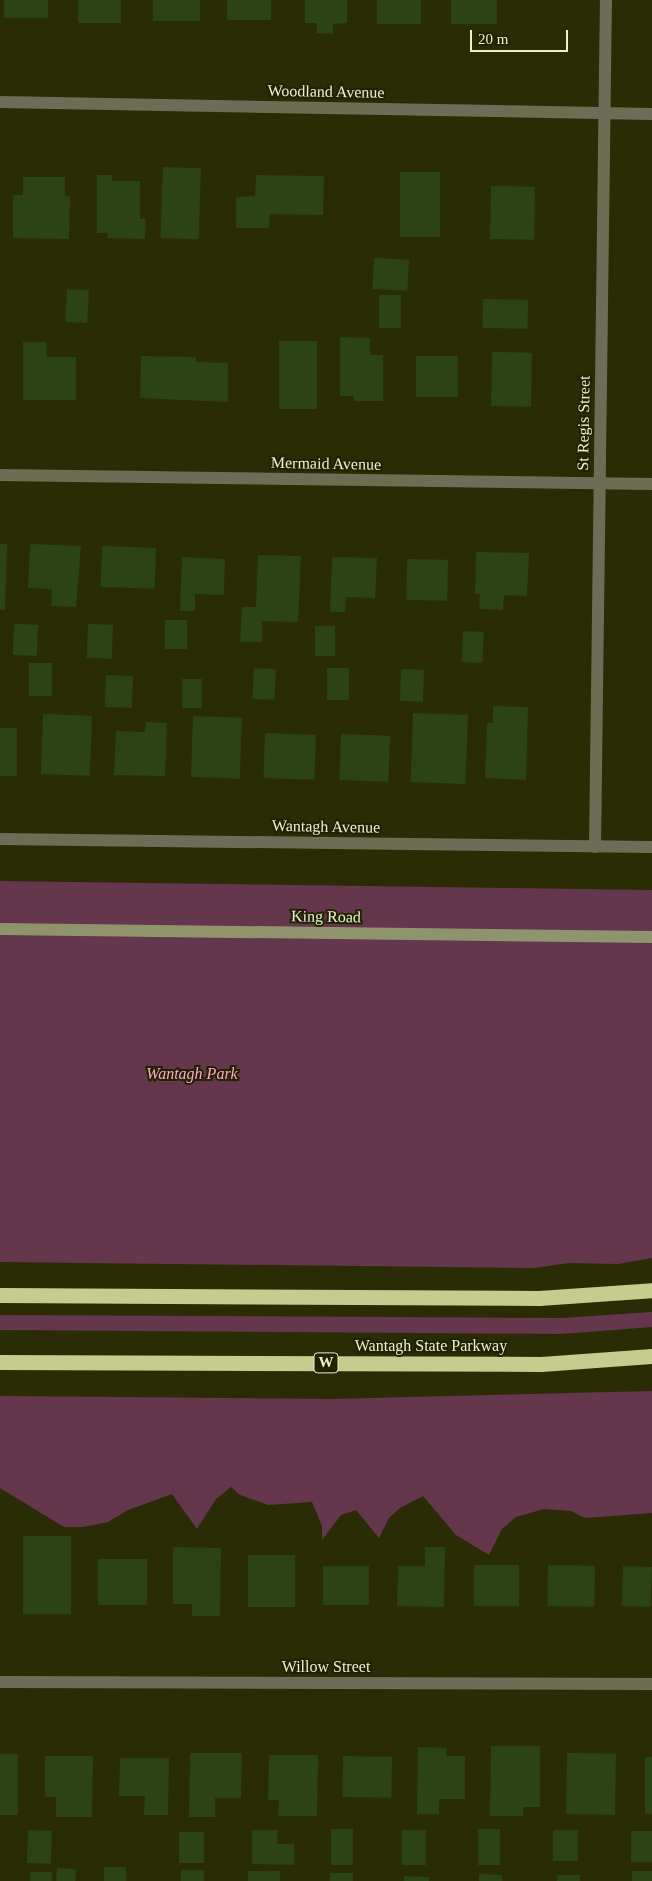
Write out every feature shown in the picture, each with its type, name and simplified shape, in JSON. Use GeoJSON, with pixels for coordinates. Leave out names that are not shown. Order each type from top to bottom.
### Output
{"type":"FeatureCollection","features":[{"type":"Feature","properties":{"kind":"highway"},"geometry":{"type":"LineString","coordinates":[[0,1295],[539,1298],[652,1290]]}},
{"type":"Feature","properties":{"kind":"highway","name":"Wantagh State Parkway"},"geometry":{"type":"LineString","coordinates":[[0,1362],[541,1364],[652,1356]]}},
{"type":"Feature","properties":{"kind":"street","name":"St Regis Street"},"geometry":{"type":"LineString","coordinates":[[595,847],[606,0]]}},
{"type":"Feature","properties":{"kind":"street","name":"Woodland Avenue"},"geometry":{"type":"LineString","coordinates":[[0,102],[652,114]]}},
{"type":"Feature","properties":{"kind":"street","name":"Mermaid Avenue"},"geometry":{"type":"LineString","coordinates":[[0,475],[600,485],[652,484]]}},
{"type":"Feature","properties":{"kind":"street","name":"Wantagh Avenue"},"geometry":{"type":"LineString","coordinates":[[0,839],[652,847]]}},
{"type":"Feature","properties":{"kind":"street","name":"King Road"},"geometry":{"type":"LineString","coordinates":[[0,929],[652,938]]}},
{"type":"Feature","properties":{"kind":"street","name":"Willow Street"},"geometry":{"type":"LineString","coordinates":[[0,1682],[652,1684]]}},
{"type":"Feature","properties":{"kind":"green space","name":"Wantagh Park"},"geometry":{"type":"Polygon","coordinates":[[[0,881],[652,890],[652,1258],[618,1264],[569,1263],[534,1268],[0,1262],[0,881]]]}},
{"type":"Feature","properties":{"kind":"green space"},"geometry":{"type":"Polygon","coordinates":[[[652,1312],[652,1327],[561,1334],[0,1330],[0,1315],[562,1318],[652,1312]]]}},
{"type":"Feature","properties":{"kind":"green space"},"geometry":{"type":"Polygon","coordinates":[[[652,1391],[652,1513],[585,1518],[571,1511],[544,1509],[516,1517],[502,1529],[489,1555],[456,1535],[423,1496],[400,1508],[389,1518],[379,1538],[356,1510],[341,1515],[322,1540],[322,1526],[312,1502],[268,1505],[240,1495],[231,1487],[216,1499],[197,1529],[172,1494],[128,1510],[108,1522],[83,1527],[64,1527],[0,1488],[0,1396],[333,1399],[652,1391]]]}},
{"type":"Feature","properties":{"kind":"building"},"geometry":{"type":"Polygon","coordinates":[[[4,0],[48,0],[48,18],[4,18],[4,0]]]}},
{"type":"Feature","properties":{"kind":"building"},"geometry":{"type":"Polygon","coordinates":[[[78,0],[121,0],[121,23],[78,23],[78,0]]]}},
{"type":"Feature","properties":{"kind":"building"},"geometry":{"type":"Polygon","coordinates":[[[153,0],[200,0],[200,21],[153,21],[153,0]]]}},
{"type":"Feature","properties":{"kind":"building"},"geometry":{"type":"Polygon","coordinates":[[[227,0],[271,0],[271,20],[227,20],[227,0]]]}},
{"type":"Feature","properties":{"kind":"building"},"geometry":{"type":"Polygon","coordinates":[[[305,0],[347,0],[347,23],[333,24],[333,34],[317,33],[317,23],[305,23],[305,0]]]}},
{"type":"Feature","properties":{"kind":"building"},"geometry":{"type":"Polygon","coordinates":[[[377,0],[421,0],[421,24],[377,24],[377,0]]]}},
{"type":"Feature","properties":{"kind":"building"},"geometry":{"type":"Polygon","coordinates":[[[451,0],[497,0],[497,24],[451,24],[451,0]]]}},
{"type":"Feature","properties":{"kind":"building"},"geometry":{"type":"Polygon","coordinates":[[[163,167],[201,168],[198,239],[161,238],[163,167]]]}},
{"type":"Feature","properties":{"kind":"building"},"geometry":{"type":"Polygon","coordinates":[[[400,172],[440,172],[440,237],[400,237],[400,172]]]}},
{"type":"Feature","properties":{"kind":"building"},"geometry":{"type":"Polygon","coordinates":[[[97,175],[112,175],[112,181],[140,181],[140,219],[146,219],[145,239],[107,238],[108,233],[97,233],[97,175]]]}},
{"type":"Feature","properties":{"kind":"building"},"geometry":{"type":"Polygon","coordinates":[[[256,175],[324,176],[323,215],[270,214],[269,228],[236,228],[236,197],[255,196],[256,175]]]}},
{"type":"Feature","properties":{"kind":"building"},"geometry":{"type":"Polygon","coordinates":[[[23,177],[65,177],[65,196],[70,196],[69,239],[13,238],[13,195],[23,195],[23,177]]]}},
{"type":"Feature","properties":{"kind":"building"},"geometry":{"type":"Polygon","coordinates":[[[491,186],[535,187],[534,240],[490,239],[491,186]]]}},
{"type":"Feature","properties":{"kind":"building"},"geometry":{"type":"Polygon","coordinates":[[[374,258],[409,260],[407,291],[372,289],[374,258]]]}},
{"type":"Feature","properties":{"kind":"building"},"geometry":{"type":"Polygon","coordinates":[[[67,289],[89,290],[87,323],[65,322],[67,289]]]}},
{"type":"Feature","properties":{"kind":"building"},"geometry":{"type":"Polygon","coordinates":[[[379,295],[401,295],[401,328],[379,328],[379,295]]]}},
{"type":"Feature","properties":{"kind":"building"},"geometry":{"type":"Polygon","coordinates":[[[483,299],[528,300],[527,329],[482,328],[483,299]]]}},
{"type":"Feature","properties":{"kind":"building"},"geometry":{"type":"Polygon","coordinates":[[[340,337],[370,338],[370,355],[383,355],[383,401],[354,401],[354,396],[340,396],[340,337]]]}},
{"type":"Feature","properties":{"kind":"building"},"geometry":{"type":"Polygon","coordinates":[[[279,341],[317,341],[317,409],[279,409],[279,341]]]}},
{"type":"Feature","properties":{"kind":"building"},"geometry":{"type":"Polygon","coordinates":[[[23,342],[46,342],[47,357],[76,357],[76,400],[23,400],[23,342]]]}},
{"type":"Feature","properties":{"kind":"building"},"geometry":{"type":"Polygon","coordinates":[[[492,352],[532,353],[531,407],[491,406],[492,352]]]}},
{"type":"Feature","properties":{"kind":"building"},"geometry":{"type":"Polygon","coordinates":[[[141,356],[196,357],[196,362],[228,363],[228,402],[140,398],[141,356]]]}},
{"type":"Feature","properties":{"kind":"building"},"geometry":{"type":"Polygon","coordinates":[[[416,356],[458,356],[458,397],[416,397],[416,356]]]}},
{"type":"Feature","properties":{"kind":"building"},"geometry":{"type":"Polygon","coordinates":[[[0,544],[7,544],[5,610],[0,610],[0,544]]]}},
{"type":"Feature","properties":{"kind":"building"},"geometry":{"type":"Polygon","coordinates":[[[30,544],[81,546],[76,607],[51,606],[52,589],[28,588],[30,544]]]}},
{"type":"Feature","properties":{"kind":"building"},"geometry":{"type":"Polygon","coordinates":[[[102,546],[156,548],[155,589],[101,587],[102,546]]]}},
{"type":"Feature","properties":{"kind":"building"},"geometry":{"type":"Polygon","coordinates":[[[476,552],[529,553],[527,596],[504,595],[503,610],[479,609],[480,594],[475,594],[476,552]]]}},
{"type":"Feature","properties":{"kind":"building"},"geometry":{"type":"Polygon","coordinates":[[[258,555],[301,556],[298,622],[262,621],[262,642],[240,642],[242,607],[256,607],[258,555]]]}},
{"type":"Feature","properties":{"kind":"building"},"geometry":{"type":"Polygon","coordinates":[[[182,557],[225,559],[224,595],[195,594],[195,611],[180,611],[182,557]]]}},
{"type":"Feature","properties":{"kind":"building"},"geometry":{"type":"Polygon","coordinates":[[[332,557],[377,558],[375,598],[346,597],[345,612],[330,612],[332,557]]]}},
{"type":"Feature","properties":{"kind":"building"},"geometry":{"type":"Polygon","coordinates":[[[407,559],[448,560],[447,601],[406,600],[407,559]]]}},
{"type":"Feature","properties":{"kind":"building"},"geometry":{"type":"Polygon","coordinates":[[[165,620],[187,620],[187,649],[165,649],[165,620]]]}},
{"type":"Feature","properties":{"kind":"building"},"geometry":{"type":"Polygon","coordinates":[[[14,624],[38,625],[37,656],[13,655],[14,624]]]}},
{"type":"Feature","properties":{"kind":"building"},"geometry":{"type":"Polygon","coordinates":[[[88,624],[113,625],[112,659],[87,658],[88,624]]]}},
{"type":"Feature","properties":{"kind":"building"},"geometry":{"type":"Polygon","coordinates":[[[315,626],[335,626],[335,656],[315,656],[315,626]]]}},
{"type":"Feature","properties":{"kind":"building"},"geometry":{"type":"Polygon","coordinates":[[[463,631],[484,632],[482,663],[461,662],[463,631]]]}},
{"type":"Feature","properties":{"kind":"building"},"geometry":{"type":"Polygon","coordinates":[[[29,663],[52,663],[52,696],[29,696],[29,663]]]}},
{"type":"Feature","properties":{"kind":"building"},"geometry":{"type":"Polygon","coordinates":[[[254,668],[276,669],[274,700],[252,699],[254,668]]]}},
{"type":"Feature","properties":{"kind":"building"},"geometry":{"type":"Polygon","coordinates":[[[327,668],[349,668],[349,700],[327,700],[327,668]]]}},
{"type":"Feature","properties":{"kind":"building"},"geometry":{"type":"Polygon","coordinates":[[[401,669],[424,670],[423,702],[400,701],[401,669]]]}},
{"type":"Feature","properties":{"kind":"building"},"geometry":{"type":"Polygon","coordinates":[[[106,675],[133,676],[132,708],[105,707],[106,675]]]}},
{"type":"Feature","properties":{"kind":"building"},"geometry":{"type":"Polygon","coordinates":[[[182,679],[202,679],[202,708],[182,708],[182,679]]]}},
{"type":"Feature","properties":{"kind":"building"},"geometry":{"type":"Polygon","coordinates":[[[493,706],[528,707],[526,780],[485,778],[487,723],[493,723],[493,706]]]}},
{"type":"Feature","properties":{"kind":"building"},"geometry":{"type":"Polygon","coordinates":[[[413,713],[468,715],[466,784],[411,782],[413,713]]]}},
{"type":"Feature","properties":{"kind":"building"},"geometry":{"type":"Polygon","coordinates":[[[43,714],[92,716],[90,776],[41,774],[43,714]]]}},
{"type":"Feature","properties":{"kind":"building"},"geometry":{"type":"Polygon","coordinates":[[[193,716],[242,718],[240,779],[191,777],[193,716]]]}},
{"type":"Feature","properties":{"kind":"building"},"geometry":{"type":"Polygon","coordinates":[[[146,722],[167,723],[165,776],[114,775],[116,731],[145,732],[146,722]]]}},
{"type":"Feature","properties":{"kind":"building"},"geometry":{"type":"Polygon","coordinates":[[[0,728],[17,728],[17,776],[0,776],[0,728]]]}},
{"type":"Feature","properties":{"kind":"building"},"geometry":{"type":"Polygon","coordinates":[[[265,733],[316,735],[314,780],[263,778],[265,733]]]}},
{"type":"Feature","properties":{"kind":"building"},"geometry":{"type":"Polygon","coordinates":[[[341,734],[390,736],[388,782],[339,780],[341,734]]]}},
{"type":"Feature","properties":{"kind":"building"},"geometry":{"type":"Polygon","coordinates":[[[23,1536],[71,1536],[71,1614],[23,1614],[23,1536]]]}},
{"type":"Feature","properties":{"kind":"building"},"geometry":{"type":"Polygon","coordinates":[[[173,1547],[221,1548],[220,1616],[192,1616],[192,1604],[173,1604],[173,1547]]]}},
{"type":"Feature","properties":{"kind":"building"},"geometry":{"type":"Polygon","coordinates":[[[425,1547],[445,1547],[444,1607],[397,1606],[398,1566],[425,1566],[425,1547]]]}},
{"type":"Feature","properties":{"kind":"building"},"geometry":{"type":"Polygon","coordinates":[[[248,1555],[295,1555],[295,1607],[248,1607],[248,1555]]]}},
{"type":"Feature","properties":{"kind":"building"},"geometry":{"type":"Polygon","coordinates":[[[98,1559],[147,1559],[147,1605],[98,1605],[98,1559]]]}},
{"type":"Feature","properties":{"kind":"building"},"geometry":{"type":"Polygon","coordinates":[[[474,1565],[519,1565],[519,1606],[474,1606],[474,1565]]]}},
{"type":"Feature","properties":{"kind":"building"},"geometry":{"type":"Polygon","coordinates":[[[548,1565],[595,1566],[594,1607],[547,1606],[548,1565]]]}},
{"type":"Feature","properties":{"kind":"building"},"geometry":{"type":"Polygon","coordinates":[[[323,1566],[369,1566],[369,1605],[323,1605],[323,1566]]]}},
{"type":"Feature","properties":{"kind":"building"},"geometry":{"type":"Polygon","coordinates":[[[623,1566],[652,1567],[651,1607],[622,1606],[623,1566]]]}},
{"type":"Feature","properties":{"kind":"building"},"geometry":{"type":"Polygon","coordinates":[[[491,1746],[540,1746],[540,1807],[523,1807],[523,1816],[490,1816],[491,1746]]]}},
{"type":"Feature","properties":{"kind":"building"},"geometry":{"type":"Polygon","coordinates":[[[418,1747],[447,1748],[446,1756],[465,1756],[465,1799],[439,1799],[439,1814],[417,1814],[418,1747]]]}},
{"type":"Feature","properties":{"kind":"building"},"geometry":{"type":"Polygon","coordinates":[[[190,1753],[242,1753],[241,1798],[215,1798],[215,1817],[189,1817],[190,1753]]]}},
{"type":"Feature","properties":{"kind":"building"},"geometry":{"type":"Polygon","coordinates":[[[567,1753],[616,1754],[615,1815],[566,1814],[567,1753]]]}},
{"type":"Feature","properties":{"kind":"building"},"geometry":{"type":"Polygon","coordinates":[[[0,1754],[18,1754],[18,1815],[0,1815],[0,1754]]]}},
{"type":"Feature","properties":{"kind":"building"},"geometry":{"type":"Polygon","coordinates":[[[269,1755],[318,1755],[317,1816],[278,1816],[279,1800],[268,1800],[269,1755]]]}},
{"type":"Feature","properties":{"kind":"building"},"geometry":{"type":"Polygon","coordinates":[[[45,1756],[93,1756],[92,1817],[56,1817],[56,1797],[45,1797],[45,1756]]]}},
{"type":"Feature","properties":{"kind":"building"},"geometry":{"type":"Polygon","coordinates":[[[343,1756],[392,1757],[391,1798],[342,1797],[343,1756]]]}},
{"type":"Feature","properties":{"kind":"building"},"geometry":{"type":"Polygon","coordinates":[[[645,1757],[652,1757],[652,1814],[645,1814],[645,1757]]]}},
{"type":"Feature","properties":{"kind":"building"},"geometry":{"type":"Polygon","coordinates":[[[120,1758],[169,1758],[168,1815],[144,1815],[145,1796],[119,1796],[120,1758]]]}},
{"type":"Feature","properties":{"kind":"building"},"geometry":{"type":"Polygon","coordinates":[[[331,1829],[353,1829],[353,1865],[331,1865],[331,1829]]]}},
{"type":"Feature","properties":{"kind":"building"},"geometry":{"type":"Polygon","coordinates":[[[478,1829],[500,1829],[500,1865],[478,1865],[478,1829]]]}},
{"type":"Feature","properties":{"kind":"building"},"geometry":{"type":"Polygon","coordinates":[[[28,1830],[52,1831],[51,1864],[27,1863],[28,1830]]]}},
{"type":"Feature","properties":{"kind":"building"},"geometry":{"type":"Polygon","coordinates":[[[252,1830],[278,1830],[277,1844],[294,1844],[294,1865],[252,1864],[252,1830]]]}},
{"type":"Feature","properties":{"kind":"building"},"geometry":{"type":"Polygon","coordinates":[[[402,1830],[426,1830],[426,1865],[402,1865],[402,1830]]]}},
{"type":"Feature","properties":{"kind":"building"},"geometry":{"type":"Polygon","coordinates":[[[553,1830],[578,1830],[578,1861],[553,1861],[553,1830]]]}},
{"type":"Feature","properties":{"kind":"building"},"geometry":{"type":"Polygon","coordinates":[[[631,1831],[652,1831],[652,1862],[631,1862],[631,1831]]]}},
{"type":"Feature","properties":{"kind":"building"},"geometry":{"type":"Polygon","coordinates":[[[179,1832],[204,1832],[204,1863],[179,1863],[179,1832]]]}},
{"type":"Feature","properties":{"kind":"building"},"geometry":{"type":"Polygon","coordinates":[[[104,1867],[126,1867],[126,1881],[104,1881],[104,1867]]]}},
{"type":"Feature","properties":{"kind":"building"},"geometry":{"type":"Polygon","coordinates":[[[57,1868],[76,1869],[75,1881],[56,1881],[57,1868]]]}},
{"type":"Feature","properties":{"kind":"building"},"geometry":{"type":"Polygon","coordinates":[[[181,1870],[204,1870],[204,1881],[181,1881],[181,1870]]]}},
{"type":"Feature","properties":{"kind":"building"},"geometry":{"type":"Polygon","coordinates":[[[248,1871],[280,1871],[280,1881],[248,1881],[248,1871]]]}},
{"type":"Feature","properties":{"kind":"building"},"geometry":{"type":"Polygon","coordinates":[[[632,1871],[652,1871],[652,1881],[632,1881],[632,1871]]]}},
{"type":"Feature","properties":{"kind":"building"},"geometry":{"type":"Polygon","coordinates":[[[30,1872],[52,1872],[52,1881],[30,1881],[30,1872]]]}},
{"type":"Feature","properties":{"kind":"building"},"geometry":{"type":"Polygon","coordinates":[[[330,1873],[353,1873],[353,1881],[330,1881],[330,1873]]]}},
{"type":"Feature","properties":{"kind":"building"},"geometry":{"type":"Polygon","coordinates":[[[479,1874],[502,1875],[502,1881],[479,1881],[479,1874]]]}},
{"type":"Feature","properties":{"kind":"building"},"geometry":{"type":"Polygon","coordinates":[[[557,1875],[580,1875],[580,1881],[557,1881],[557,1875]]]}},
{"type":"Feature","properties":{"kind":"building"},"geometry":{"type":"Polygon","coordinates":[[[404,1876],[429,1877],[429,1881],[404,1881],[404,1876]]]}}]}
